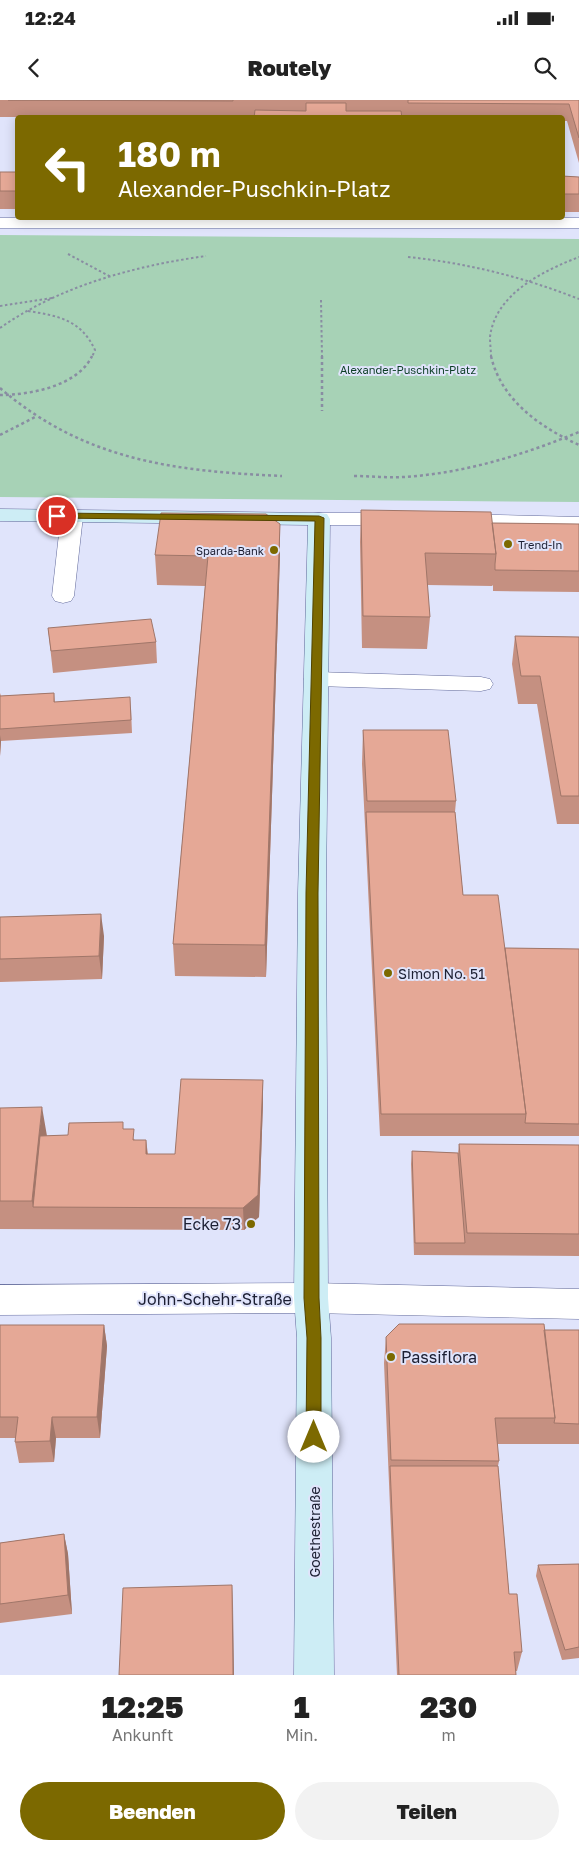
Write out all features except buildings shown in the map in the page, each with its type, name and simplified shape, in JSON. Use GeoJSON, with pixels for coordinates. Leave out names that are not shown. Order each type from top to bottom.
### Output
{"type":"FeatureCollection","features":[{"type":"Feature","properties":{"kind":"main road"},"geometry":{"type":"LineString","coordinates":[[0,515],[319,518]]}},
{"type":"Feature","properties":{"kind":"main road","name":"Goethestraße"},"geometry":{"type":"LineString","coordinates":[[314,1675],[312,893],[319,518]]}},
{"type":"Feature","properties":{"kind":"street"},"geometry":{"type":"LineString","coordinates":[[0,223],[579,222]]}},
{"type":"Feature","properties":{"kind":"street"},"geometry":{"type":"LineString","coordinates":[[63,596],[72,516]]}},
{"type":"Feature","properties":{"kind":"street"},"geometry":{"type":"LineString","coordinates":[[319,518],[579,523]]}},
{"type":"Feature","properties":{"kind":"street"},"geometry":{"type":"LineString","coordinates":[[316,679],[481,684]]}},
{"type":"Feature","properties":{"kind":"street","name":"John-Schehr-Straße"},"geometry":{"type":"LineString","coordinates":[[0,1300],[312,1298],[579,1304]]}},
{"type":"Feature","properties":{"kind":"path"},"geometry":{"type":"LineString","coordinates":[[0,328],[28,311],[55,298],[112,277],[168,263],[209,256]]}},
{"type":"Feature","properties":{"kind":"path"},"geometry":{"type":"LineString","coordinates":[[404,256],[475,266],[532,281],[579,299]]}},
{"type":"Feature","properties":{"kind":"path"},"geometry":{"type":"LineString","coordinates":[[579,257],[559,264],[508,299],[496,316],[491,333],[490,348],[492,364],[514,400],[537,423],[562,439],[579,446]]}},
{"type":"Feature","properties":{"kind":"path"},"geometry":{"type":"LineString","coordinates":[[0,306],[55,298]]}},
{"type":"Feature","properties":{"kind":"path"},"geometry":{"type":"LineString","coordinates":[[321,300],[322,412]]}},
{"type":"Feature","properties":{"kind":"path"},"geometry":{"type":"LineString","coordinates":[[0,394],[7,395],[43,389],[66,379],[87,365],[95,350],[90,336],[78,325],[58,317],[28,311]]}},
{"type":"Feature","properties":{"kind":"path"},"geometry":{"type":"LineString","coordinates":[[0,388],[18,406],[61,431],[138,459],[212,472],[282,476]]}},
{"type":"Feature","properties":{"kind":"path"},"geometry":{"type":"LineString","coordinates":[[0,435],[35,416]]}},
{"type":"Feature","properties":{"kind":"path"},"geometry":{"type":"LineString","coordinates":[[354,476],[412,476],[467,467],[517,454],[579,432]]}},
{"type":"Feature","properties":{"kind":"green space","name":"Alexander-Puschkin-Platz"},"geometry":{"type":"Polygon","coordinates":[[[0,235],[579,239],[579,502],[0,497],[0,235]]]}},
{"type":"Feature","properties":{"kind":"place","name":"Trend-In"},"geometry":{"type":"Point","coordinates":[508,544]}},
{"type":"Feature","properties":{"kind":"place","name":"Sparda-Bank"},"geometry":{"type":"Point","coordinates":[274,550]}},
{"type":"Feature","properties":{"kind":"place","name":"Simon No. 51"},"geometry":{"type":"Point","coordinates":[388,973]}},
{"type":"Feature","properties":{"kind":"place","name":"Ecke 73"},"geometry":{"type":"Point","coordinates":[251,1224]}},
{"type":"Feature","properties":{"kind":"place","name":"Passiflora"},"geometry":{"type":"Point","coordinates":[391,1357]}},
{"type":"Feature","properties":{"kind":"route"},"geometry":{"type":"LineString","coordinates":[[57,516],[319,518],[312,893],[314,1437]]}}]}
